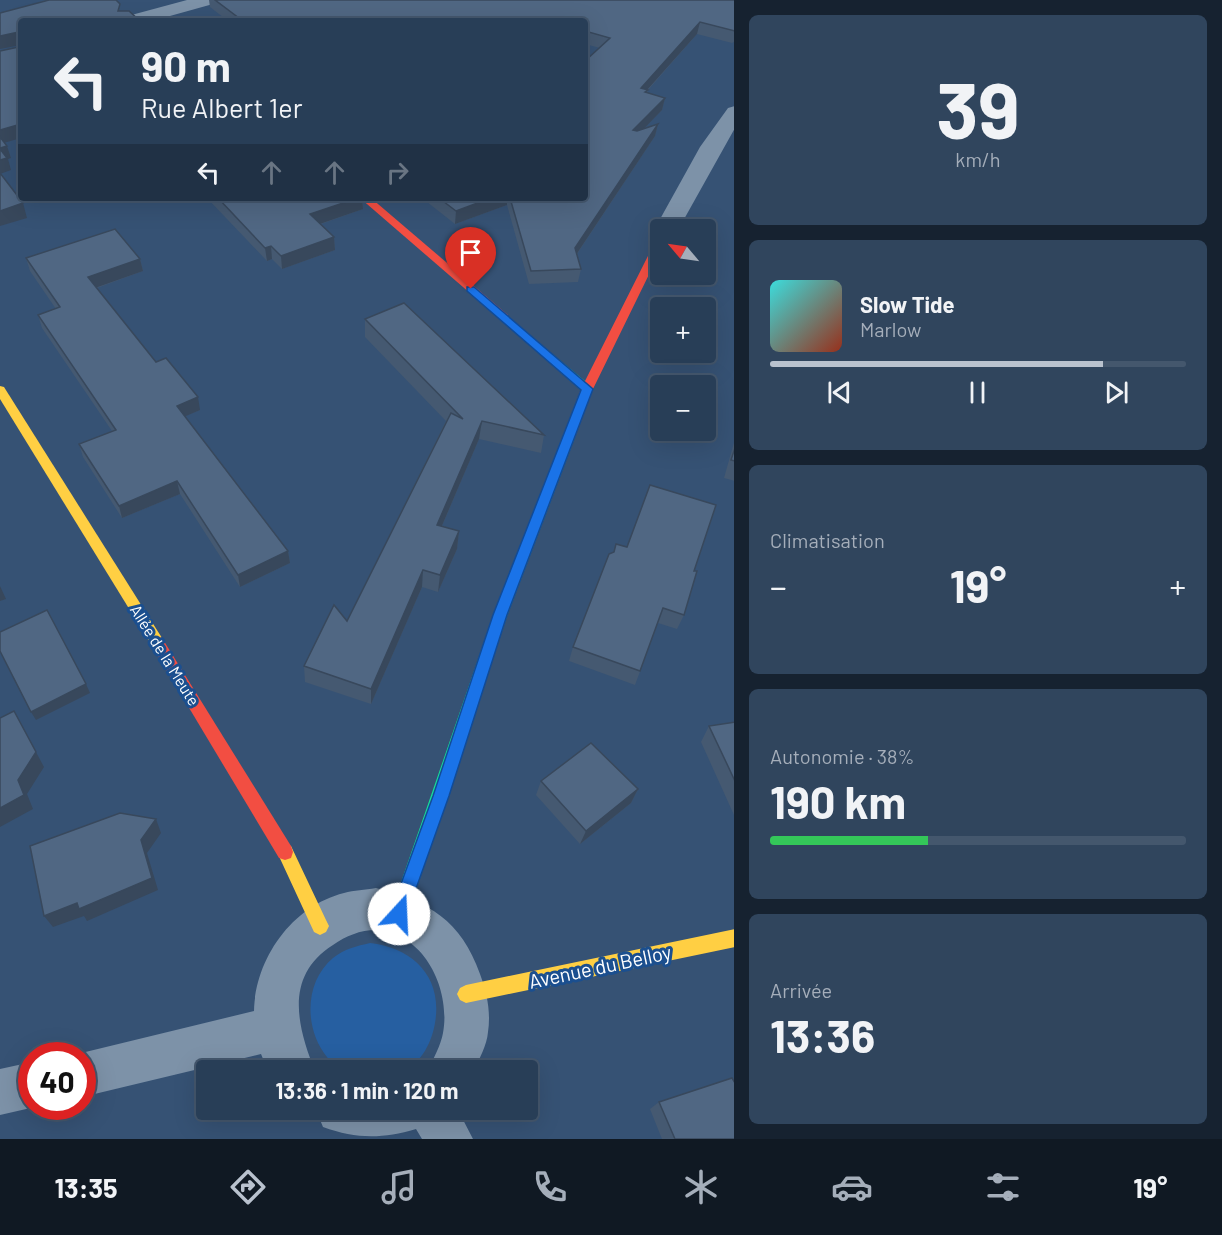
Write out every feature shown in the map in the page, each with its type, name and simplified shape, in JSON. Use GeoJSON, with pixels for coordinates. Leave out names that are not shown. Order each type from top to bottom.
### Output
{"type":"FeatureCollection","features":[{"type":"Feature","properties":{"kind":"street"},"geometry":{"type":"LineString","coordinates":[[156,18],[207,0]]}},
{"type":"Feature","properties":{"kind":"street"},"geometry":{"type":"LineString","coordinates":[[672,219],[711,147],[734,113]]}},
{"type":"Feature","properties":{"kind":"street"},"geometry":{"type":"LineString","coordinates":[[368,201],[587,389]]}},
{"type":"Feature","properties":{"kind":"street"},"geometry":{"type":"LineString","coordinates":[[399,914],[441,796],[500,615],[587,389],[650,262]]}},
{"type":"Feature","properties":{"kind":"street","name":"Allée de la Meute"},"geometry":{"type":"LineString","coordinates":[[0,390],[278,837],[320,926]]}},
{"type":"Feature","properties":{"kind":"street"},"geometry":{"type":"LineString","coordinates":[[286,1060],[276,1028],[276,998],[284,969],[299,945],[320,926],[344,914],[371,910],[399,914],[422,926],[442,943],[458,967],[466,994],[468,1024],[457,1060]]}},
{"type":"Feature","properties":{"kind":"street","name":"Avenue du Belloy"},"geometry":{"type":"LineString","coordinates":[[466,994],[734,938]]}},
{"type":"Feature","properties":{"kind":"street"},"geometry":{"type":"LineString","coordinates":[[96,1071],[276,1028]]}},
{"type":"Feature","properties":{"kind":"street"},"geometry":{"type":"LineString","coordinates":[[0,1092],[18,1088]]}},
{"type":"Feature","properties":{"kind":"street"},"geometry":{"type":"LineString","coordinates":[[437,1120],[449,1139]]}},
{"type":"Feature","properties":{"kind":"shaded area"},"geometry":{"type":"Polygon","coordinates":[[[370,943],[399,951],[412,958],[429,979],[434,992],[435,1023],[425,1051],[418,1060],[330,1060],[319,1046],[311,1020],[312,992],[323,968],[342,952],[370,943]]]}},
{"type":"Feature","properties":{"kind":"building"},"geometry":{"type":"Polygon","coordinates":[[[49,0],[116,0],[120,4],[118,11],[129,11],[137,18],[18,18],[18,32],[0,36],[0,13],[49,0]]]}},
{"type":"Feature","properties":{"kind":"building"},"geometry":{"type":"Polygon","coordinates":[[[215,0],[734,0],[734,31],[700,22],[641,88],[648,90],[645,92],[665,98],[633,130],[637,131],[658,124],[575,248],[581,269],[531,271],[511,201],[588,201],[588,58],[610,38],[588,32],[588,18],[239,18],[215,0]]]}},
{"type":"Feature","properties":{"kind":"building"},"geometry":{"type":"Polygon","coordinates":[[[18,47],[18,125],[0,130],[0,51],[18,47]]]}},
{"type":"Feature","properties":{"kind":"building"},"geometry":{"type":"Polygon","coordinates":[[[0,137],[7,146],[0,148],[0,137]]]}},
{"type":"Feature","properties":{"kind":"building"},"geometry":{"type":"Polygon","coordinates":[[[0,149],[7,158],[0,160],[0,149]]]}},
{"type":"Feature","properties":{"kind":"building"},"geometry":{"type":"Polygon","coordinates":[[[0,173],[18,196],[18,201],[23,203],[0,211],[0,173]]]}},
{"type":"Feature","properties":{"kind":"building"},"geometry":{"type":"Polygon","coordinates":[[[221,201],[349,201],[310,214],[334,237],[281,256],[271,246],[265,248],[221,201]]]}},
{"type":"Feature","properties":{"kind":"building"},"geometry":{"type":"Polygon","coordinates":[[[443,201],[483,201],[456,211],[443,201]]]}},
{"type":"Feature","properties":{"kind":"building"},"geometry":{"type":"Polygon","coordinates":[[[115,229],[140,259],[88,277],[156,362],[166,358],[198,397],[177,406],[288,551],[238,575],[177,481],[119,506],[79,444],[116,430],[38,315],[60,307],[26,258],[115,229]]]}},
{"type":"Feature","properties":{"kind":"building"},"geometry":{"type":"Polygon","coordinates":[[[404,303],[544,435],[482,421],[437,525],[459,531],[440,575],[423,570],[371,689],[304,666],[334,605],[347,621],[451,413],[463,419],[365,319],[404,303]]]}},
{"type":"Feature","properties":{"kind":"building"},"geometry":{"type":"Polygon","coordinates":[[[650,485],[716,505],[694,571],[697,571],[684,615],[663,608],[640,671],[573,647],[609,554],[614,552],[616,544],[627,547],[650,485]]]}},
{"type":"Feature","properties":{"kind":"building"},"geometry":{"type":"Polygon","coordinates":[[[47,610],[86,684],[31,712],[0,651],[0,632],[47,610]]]}},
{"type":"Feature","properties":{"kind":"building"},"geometry":{"type":"Polygon","coordinates":[[[14,711],[36,752],[18,780],[24,795],[0,808],[0,718],[14,711]]]}},
{"type":"Feature","properties":{"kind":"building"},"geometry":{"type":"Polygon","coordinates":[[[734,722],[734,779],[709,726],[734,722]]]}},
{"type":"Feature","properties":{"kind":"building"},"geometry":{"type":"Polygon","coordinates":[[[591,743],[638,789],[586,831],[541,781],[591,743]]]}},
{"type":"Feature","properties":{"kind":"building"},"geometry":{"type":"Polygon","coordinates":[[[120,813],[156,819],[141,840],[152,878],[79,909],[77,903],[44,916],[30,846],[120,813]]]}},
{"type":"Feature","properties":{"kind":"building"},"geometry":{"type":"Polygon","coordinates":[[[732,1078],[734,1081],[734,1139],[675,1139],[659,1102],[732,1078]]]}},
{"type":"Feature","properties":{"kind":"traffic: fast"},"geometry":{"type":"LineString","coordinates":[[504,317],[587,389]]}},
{"type":"Feature","properties":{"kind":"traffic: fast"},"geometry":{"type":"LineString","coordinates":[[399,914],[500,616],[569,437]]}},
{"type":"Feature","properties":{"kind":"traffic: slow"},"geometry":{"type":"LineString","coordinates":[[0,390],[157,642]]}},
{"type":"Feature","properties":{"kind":"traffic: slow"},"geometry":{"type":"LineString","coordinates":[[285,852],[320,926]]}},
{"type":"Feature","properties":{"kind":"traffic: slow"},"geometry":{"type":"LineString","coordinates":[[466,994],[734,938]]}},
{"type":"Feature","properties":{"kind":"traffic: jam"},"geometry":{"type":"LineString","coordinates":[[369,201],[504,317]]}},
{"type":"Feature","properties":{"kind":"traffic: jam"},"geometry":{"type":"LineString","coordinates":[[569,437],[587,389],[650,262]]}},
{"type":"Feature","properties":{"kind":"traffic: jam"},"geometry":{"type":"LineString","coordinates":[[157,642],[285,852]]}},
{"type":"Feature","properties":{"kind":"route"},"geometry":{"type":"LineString","coordinates":[[399,914],[441,796],[500,615],[587,389],[471,289]]}}]}
